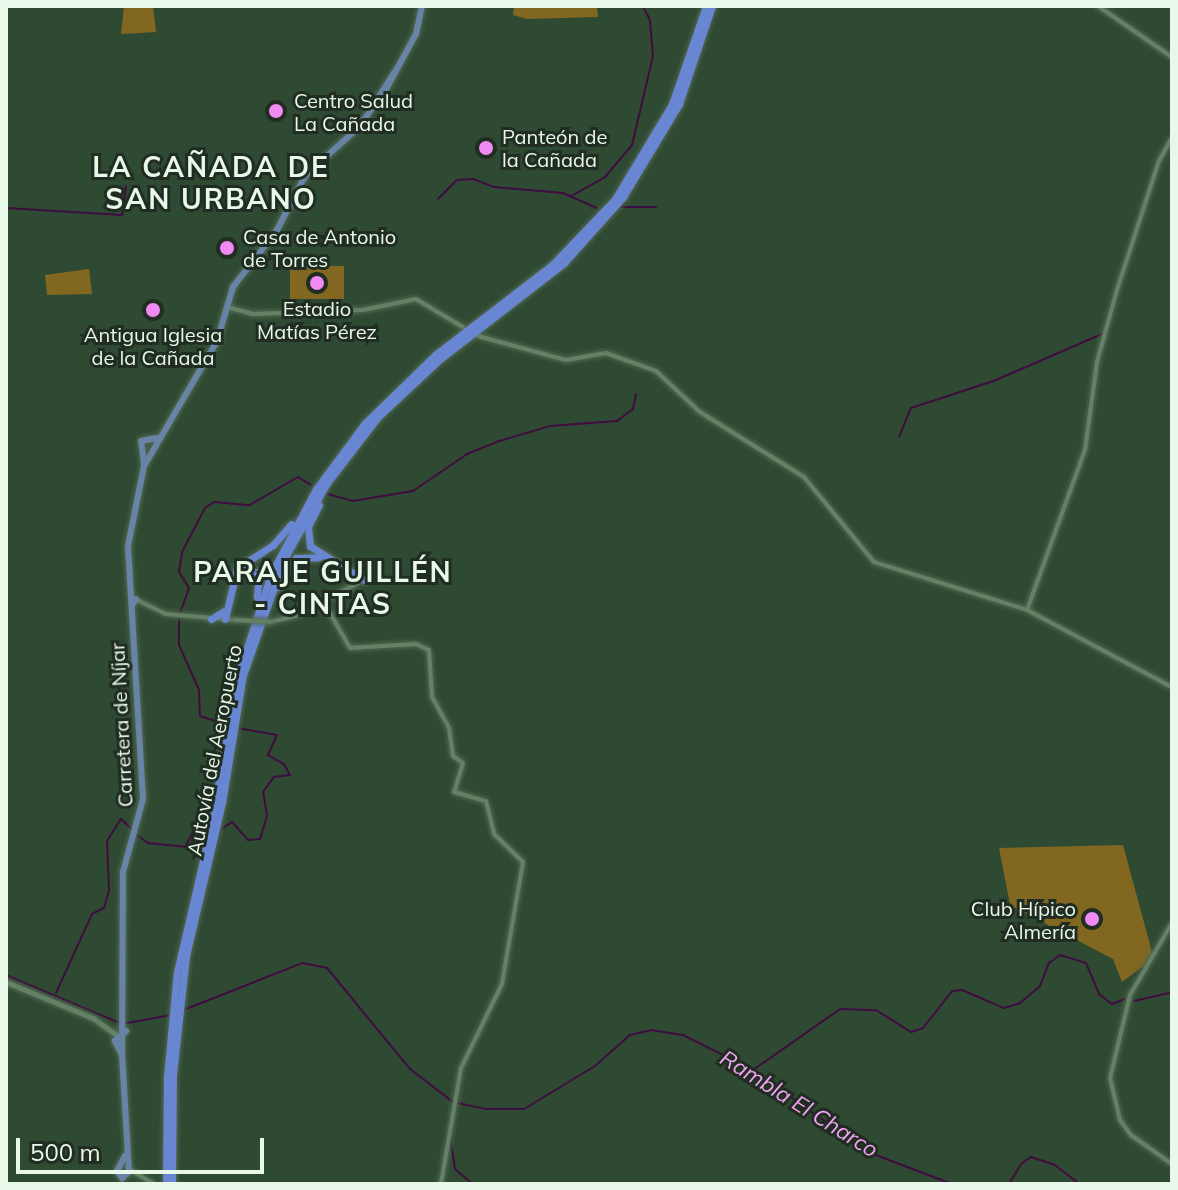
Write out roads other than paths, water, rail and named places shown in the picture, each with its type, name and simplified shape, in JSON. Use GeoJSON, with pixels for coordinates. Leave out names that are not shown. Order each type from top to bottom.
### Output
{"type":"FeatureCollection","features":[{"type":"Feature","properties":{"kind":"highway","name":"Autovía del Aeropuerto"},"geometry":{"type":"LineString","coordinates":[[176,1008],[256,629],[293,540],[352,448],[425,371],[564,263],[614,208],[672,117],[709,6]]}},
{"type":"Feature","properties":{"kind":"highway","name":"Autovía del Aeropuerto"},"geometry":{"type":"LineString","coordinates":[[169,1184],[174,1019],[247,637],[278,558],[327,473],[394,392],[552,265],[604,212],[665,119],[709,6]]}},
{"type":"Feature","properties":{"kind":"highway"},"geometry":{"type":"LineString","coordinates":[[321,558],[310,546],[308,527],[352,448]]}},
{"type":"Feature","properties":{"kind":"highway"},"geometry":{"type":"LineString","coordinates":[[225,619],[237,568],[279,540],[327,473]]}},
{"type":"Feature","properties":{"kind":"highway"},"geometry":{"type":"LineString","coordinates":[[256,629],[290,562],[305,554],[321,558],[358,580]]}},
{"type":"Feature","properties":{"kind":"highway"},"geometry":{"type":"LineString","coordinates":[[237,568],[248,566],[261,578],[247,637]]}},
{"type":"Feature","properties":{"kind":"highway"},"geometry":{"type":"LineString","coordinates":[[211,619],[227,608]]}},
{"type":"Feature","properties":{"kind":"highway"},"geometry":{"type":"LineString","coordinates":[[227,608],[236,620]]}},
{"type":"Feature","properties":{"kind":"main road","name":"Carretera de Níjar"},"geometry":{"type":"LineString","coordinates":[[124,1175],[121,1042],[126,1018],[123,872],[143,799],[136,602],[130,590],[128,537],[144,466],[150,444],[215,345],[225,306],[293,205],[305,176],[361,125],[386,89],[419,35],[424,6]]}},
{"type":"Feature","properties":{"kind":"main road"},"geometry":{"type":"LineString","coordinates":[[6,982],[108,1030],[121,1042]]}},
{"type":"Feature","properties":{"kind":"street"},"geometry":{"type":"LineString","coordinates":[[1098,6],[1172,57]]}},
{"type":"Feature","properties":{"kind":"street"},"geometry":{"type":"LineString","coordinates":[[1027,610],[1085,450],[1097,362],[1117,290],[1159,161],[1172,138]]}},
{"type":"Feature","properties":{"kind":"street"},"geometry":{"type":"LineString","coordinates":[[225,306],[253,314],[363,310],[398,300],[422,301],[463,327]]}},
{"type":"Feature","properties":{"kind":"street"},"geometry":{"type":"LineString","coordinates":[[478,336],[566,360],[606,353],[656,371],[700,412],[804,477],[874,562],[1027,610],[1172,687]]}},
{"type":"Feature","properties":{"kind":"street"},"geometry":{"type":"LineString","coordinates":[[136,602],[166,614],[270,622],[323,601],[358,580]]}},
{"type":"Feature","properties":{"kind":"street"},"geometry":{"type":"LineString","coordinates":[[1020,608],[1031,599]]}},
{"type":"Feature","properties":{"kind":"street"},"geometry":{"type":"LineString","coordinates":[[1031,599],[1038,615]]}},
{"type":"Feature","properties":{"kind":"street"},"geometry":{"type":"LineString","coordinates":[[323,601],[350,648],[416,644],[429,650],[432,697],[449,728],[453,756],[463,763],[454,792],[486,801],[494,834],[523,862],[502,984],[464,1057],[441,1184]]}},
{"type":"Feature","properties":{"kind":"street"},"geometry":{"type":"LineString","coordinates":[[1172,923],[1130,995],[1110,1078],[1112,1099],[1125,1127],[1172,1164]]}},
{"type":"Feature","properties":{"kind":"street"},"geometry":{"type":"LineString","coordinates":[[124,1175],[138,1176],[154,1184]]}},
{"type":"Feature","properties":{"kind":"waterway"},"geometry":{"type":"LineString","coordinates":[[571,196],[605,177],[632,145],[653,56],[650,20],[643,6]]}},
{"type":"Feature","properties":{"kind":"waterway"},"geometry":{"type":"LineString","coordinates":[[438,199],[457,180],[473,179],[494,187],[563,193],[597,208]]}},
{"type":"Feature","properties":{"kind":"waterway"},"geometry":{"type":"LineString","coordinates":[[6,208],[122,215],[126,186]]}},
{"type":"Feature","properties":{"kind":"waterway"},"geometry":{"type":"LineString","coordinates":[[622,207],[656,207]]}},
{"type":"Feature","properties":{"kind":"waterway"},"geometry":{"type":"LineString","coordinates":[[899,437],[911,408],[996,380],[1102,334]]}},
{"type":"Feature","properties":{"kind":"waterway"},"geometry":{"type":"LineString","coordinates":[[328,494],[352,501],[413,491],[467,454],[496,442],[550,426],[617,421],[633,409],[636,394]]}},
{"type":"Feature","properties":{"kind":"waterway"},"geometry":{"type":"LineString","coordinates":[[180,613],[189,588],[179,572],[182,552],[205,508],[214,502],[250,505],[298,477],[311,485]]}},
{"type":"Feature","properties":{"kind":"waterway"},"geometry":{"type":"LineString","coordinates":[[179,620],[179,645],[199,690],[200,716],[224,724]]}},
{"type":"Feature","properties":{"kind":"waterway"},"geometry":{"type":"LineString","coordinates":[[223,828],[232,822],[248,840],[260,839],[267,816],[263,792],[274,777],[290,775],[284,764],[268,755],[277,735],[238,728]]}},
{"type":"Feature","properties":{"kind":"waterway"},"geometry":{"type":"LineString","coordinates":[[56,993],[92,914],[104,908],[109,890],[107,841],[121,819],[133,830]]}},
{"type":"Feature","properties":{"kind":"waterway"},"geometry":{"type":"LineString","coordinates":[[137,835],[148,843],[185,847],[196,826],[207,825]]}},
{"type":"Feature","properties":{"kind":"waterway"},"geometry":{"type":"LineString","coordinates":[[753,1070],[840,1009],[876,1010],[911,1032],[923,1028],[952,991],[962,990],[1004,1008],[1020,1003],[1040,986],[1049,963],[1060,955],[1086,963],[1099,994],[1112,1004],[1125,999]]}},
{"type":"Feature","properties":{"kind":"waterway","name":"Rambla El Charco"},"geometry":{"type":"LineString","coordinates":[[181,1011],[302,963],[327,968],[410,1069],[453,1102],[485,1109],[524,1109],[595,1066],[630,1035],[651,1030],[683,1035],[753,1070],[868,1152],[949,1183],[976,1184]]}},
{"type":"Feature","properties":{"kind":"waterway","name":"Rambla El Charco"},"geometry":{"type":"LineString","coordinates":[[6,975],[122,1024],[171,1015]]}},
{"type":"Feature","properties":{"kind":"waterway"},"geometry":{"type":"LineString","coordinates":[[1134,1001],[1172,992]]}},
{"type":"Feature","properties":{"kind":"waterway"},"geometry":{"type":"LineString","coordinates":[[450,1137],[455,1169],[472,1184]]}},
{"type":"Feature","properties":{"kind":"waterway","name":"Rambla El Charco"},"geometry":{"type":"LineString","coordinates":[[1009,1184],[1021,1164],[1031,1157],[1055,1165],[1079,1184]]}},
{"type":"Feature","properties":{"kind":"place","name":"Centro Salud La Cañada"},"geometry":{"type":"Point","coordinates":[276,111]}},
{"type":"Feature","properties":{"kind":"place","name":"Panteón de la Cañada"},"geometry":{"type":"Point","coordinates":[486,148]}},
{"type":"Feature","properties":{"kind":"place","name":"Casa de Antonio de Torres"},"geometry":{"type":"Point","coordinates":[227,248]}},
{"type":"Feature","properties":{"kind":"place","name":"Estadio Matías Pérez"},"geometry":{"type":"Point","coordinates":[317,283]}},
{"type":"Feature","properties":{"kind":"place","name":"Antigua Iglesia de la Cañada"},"geometry":{"type":"Point","coordinates":[153,310]}},
{"type":"Feature","properties":{"kind":"place","name":"Club Hípico Almería"},"geometry":{"type":"Point","coordinates":[1092,919]}},
{"type":"Feature","properties":{"kind":"district","name":"LA CAÑADA DE SAN URBANO"},"geometry":{"type":"Point","coordinates":[211,183]}},
{"type":"Feature","properties":{"kind":"district","name":"PARAJE GUILLÉN - CINTAS"},"geometry":{"type":"Point","coordinates":[323,588]}}]}
